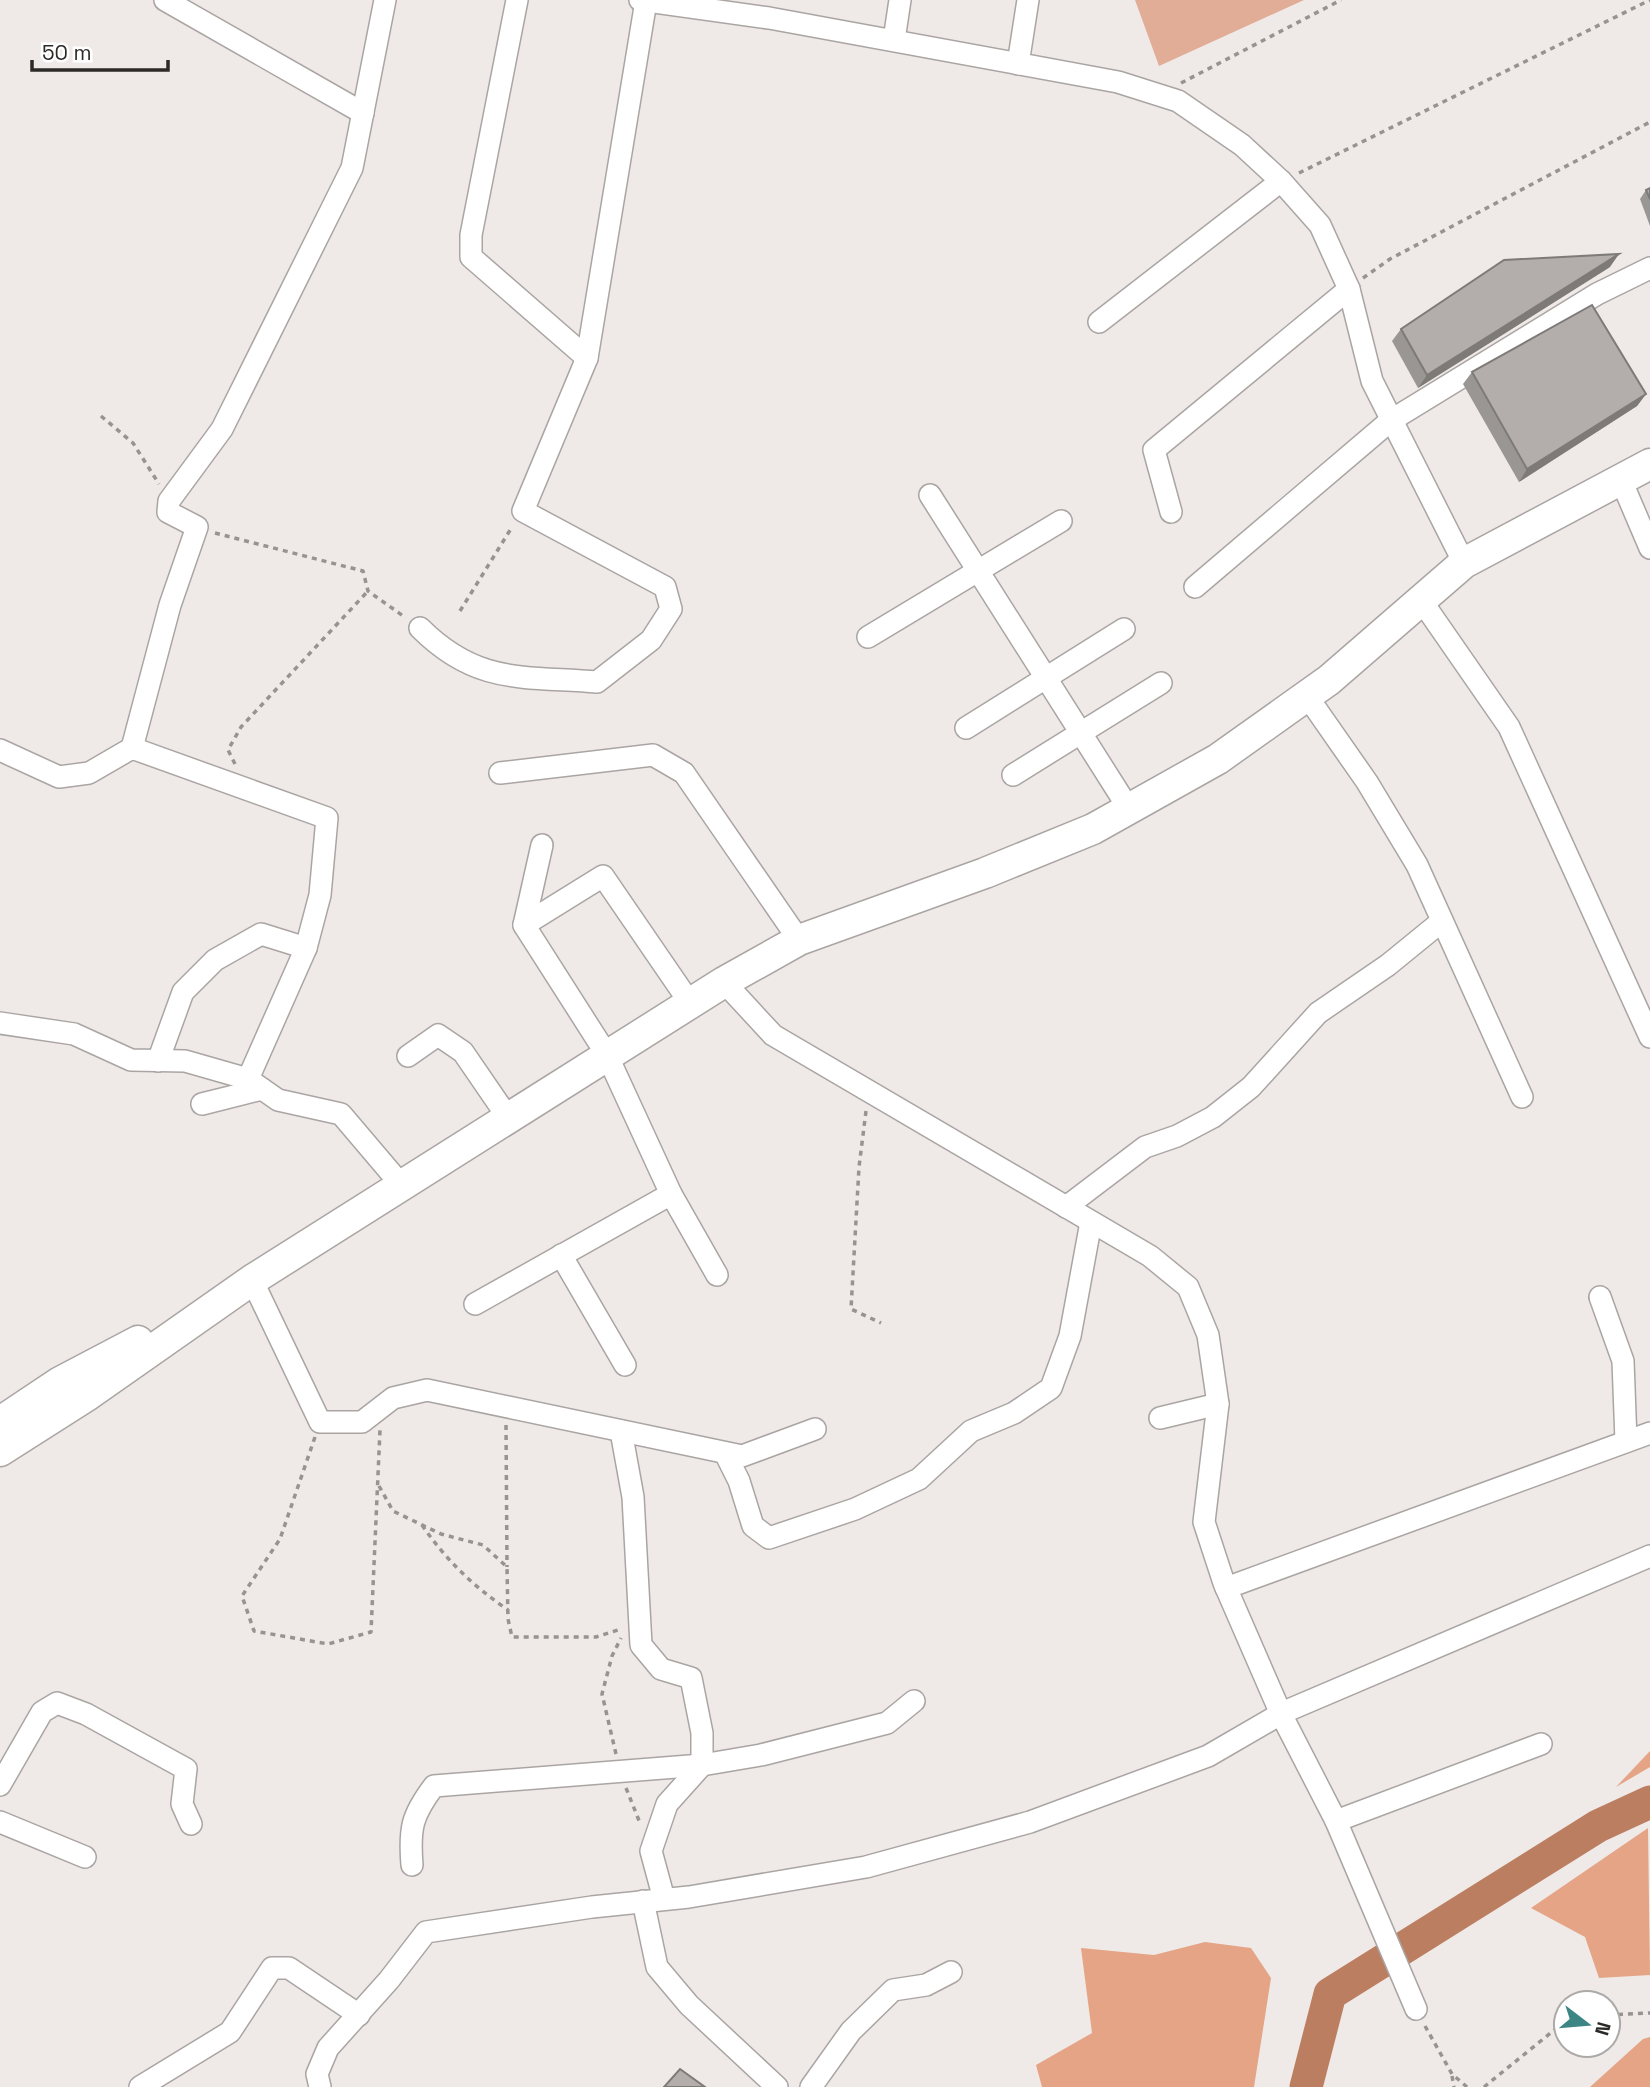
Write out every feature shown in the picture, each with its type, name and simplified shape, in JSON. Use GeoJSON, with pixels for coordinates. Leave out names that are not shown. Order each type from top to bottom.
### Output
{"type":"FeatureCollection","features":[{"type":"Feature","properties":{"kind":"main road"},"geometry":{"type":"LineString","coordinates":[[0,1451],[13,1424],[252,1280],[724,982],[799,940],[985,873],[1093,829],[1217,759],[1329,680],[1464,563],[1650,464]]}},
{"type":"Feature","properties":{"kind":"street"},"geometry":{"type":"LineString","coordinates":[[165,0],[363,113]]}},
{"type":"Feature","properties":{"kind":"street"},"geometry":{"type":"LineString","coordinates":[[0,750],[59,777],[89,773],[132,748],[170,605],[197,527],[168,512],[169,501],[222,429],[352,168],[385,0]]}},
{"type":"Feature","properties":{"kind":"street"},"geometry":{"type":"LineString","coordinates":[[517,0],[471,235],[471,257],[587,358]]}},
{"type":"Feature","properties":{"kind":"street"},"geometry":{"type":"LineString","coordinates":[[894,40],[900,0]]}},
{"type":"Feature","properties":{"kind":"street"},"geometry":{"type":"LineString","coordinates":[[1018,64],[1028,0]]}},
{"type":"Feature","properties":{"kind":"street"},"geometry":{"type":"LineString","coordinates":[[421,628],[441,649],[476,667],[508,678],[597,682],[651,640],[671,609],[666,587],[523,511],[587,358],[643,1],[771,9],[894,40],[1118,82],[1178,101],[1242,145],[1281,181],[1320,225],[1349,289],[1372,381],[1464,563]]}},
{"type":"Feature","properties":{"kind":"street"},"geometry":{"type":"LineString","coordinates":[[1099,322],[1281,181]]}},
{"type":"Feature","properties":{"kind":"street"},"geometry":{"type":"LineString","coordinates":[[1195,587],[1390,421],[1597,294],[1650,268]]}},
{"type":"Feature","properties":{"kind":"street"},"geometry":{"type":"LineString","coordinates":[[1171,512],[1154,450],[1349,289]]}},
{"type":"Feature","properties":{"kind":"street"},"geometry":{"type":"LineString","coordinates":[[1620,480],[1650,548]]}},
{"type":"Feature","properties":{"kind":"street"},"geometry":{"type":"LineString","coordinates":[[930,495],[1129,808]]}},
{"type":"Feature","properties":{"kind":"street"},"geometry":{"type":"LineString","coordinates":[[868,637],[1061,521]]}},
{"type":"Feature","properties":{"kind":"street"},"geometry":{"type":"LineString","coordinates":[[1421,600],[1509,727],[1650,1037]]}},
{"type":"Feature","properties":{"kind":"street"},"geometry":{"type":"LineString","coordinates":[[966,728],[1124,629]]}},
{"type":"Feature","properties":{"kind":"street"},"geometry":{"type":"LineString","coordinates":[[1013,775],[1161,683]]}},
{"type":"Feature","properties":{"kind":"street"},"geometry":{"type":"LineString","coordinates":[[1307,696],[1367,782],[1417,865],[1522,1097]]}},
{"type":"Feature","properties":{"kind":"street"},"geometry":{"type":"LineString","coordinates":[[132,748],[327,818],[320,895],[306,948],[255,1084],[202,1104]]}},
{"type":"Feature","properties":{"kind":"street"},"geometry":{"type":"LineString","coordinates":[[500,773],[653,755],[684,773],[799,940]]}},
{"type":"Feature","properties":{"kind":"street"},"geometry":{"type":"LineString","coordinates":[[542,845],[524,925],[607,1055],[671,1194],[717,1275]]}},
{"type":"Feature","properties":{"kind":"street"},"geometry":{"type":"LineString","coordinates":[[524,925],[603,876],[690,1003]]}},
{"type":"Feature","properties":{"kind":"street"},"geometry":{"type":"LineString","coordinates":[[1066,1207],[1145,1147],[1177,1136],[1213,1117],[1251,1087],[1318,1013],[1388,965],[1442,921]]}},
{"type":"Feature","properties":{"kind":"street"},"geometry":{"type":"LineString","coordinates":[[158,1061],[183,992],[215,960],[261,934],[306,948]]}},
{"type":"Feature","properties":{"kind":"street"},"geometry":{"type":"LineString","coordinates":[[724,982],[773,1035],[1150,1256],[1188,1287],[1208,1335],[1218,1404],[1204,1522],[1226,1588],[1281,1714],[1336,1821],[1416,2009]]}},
{"type":"Feature","properties":{"kind":"street"},"geometry":{"type":"LineString","coordinates":[[0,1023],[74,1034],[131,1060],[185,1061],[255,1084],[278,1100],[341,1114],[403,1186]]}},
{"type":"Feature","properties":{"kind":"street"},"geometry":{"type":"LineString","coordinates":[[408,1056],[438,1035],[463,1052],[509,1119]]}},
{"type":"Feature","properties":{"kind":"street"},"geometry":{"type":"LineString","coordinates":[[475,1304],[671,1194]]}},
{"type":"Feature","properties":{"kind":"street"},"geometry":{"type":"LineString","coordinates":[[725,1452],[739,1481],[752,1526],[769,1538],[855,1509],[919,1479],[971,1431],[1014,1413],[1051,1388],[1070,1336],[1091,1222]]}},
{"type":"Feature","properties":{"kind":"street"},"geometry":{"type":"LineString","coordinates":[[561,1255],[625,1365]]}},
{"type":"Feature","properties":{"kind":"street"},"geometry":{"type":"LineString","coordinates":[[252,1280],[320,1422],[362,1422],[393,1398],[427,1390],[742,1456],[815,1429]]}},
{"type":"Feature","properties":{"kind":"street"},"geometry":{"type":"LineString","coordinates":[[1600,1297],[1623,1361],[1626,1441]]}},
{"type":"Feature","properties":{"kind":"street"},"geometry":{"type":"LineString","coordinates":[[1160,1418],[1218,1404]]}},
{"type":"Feature","properties":{"kind":"street"},"geometry":{"type":"LineString","coordinates":[[621,1431],[633,1497],[641,1645],[662,1669],[691,1678],[702,1733],[702,1765],[667,1804],[651,1851],[657,1968],[689,2004],[778,2087]]}},
{"type":"Feature","properties":{"kind":"street"},"geometry":{"type":"LineString","coordinates":[[1226,1588],[1650,1433]]}},
{"type":"Feature","properties":{"kind":"street"},"geometry":{"type":"LineString","coordinates":[[320,2087],[317,2074],[328,2048],[359,2015],[426,1932],[866,1867],[1030,1822],[1208,1756],[1281,1714],[1650,1556]]}},
{"type":"Feature","properties":{"kind":"street"},"geometry":{"type":"LineString","coordinates":[[412,1865],[410,1839],[415,1812],[434,1786],[702,1765],[761,1755],[887,1723],[914,1701]]}},
{"type":"Feature","properties":{"kind":"street"},"geometry":{"type":"LineString","coordinates":[[0,1785],[42,1712],[57,1703],[86,1714],[186,1769],[182,1804],[191,1824]]}},
{"type":"Feature","properties":{"kind":"street"},"geometry":{"type":"LineString","coordinates":[[1336,1821],[1541,1744]]}},
{"type":"Feature","properties":{"kind":"street"},"geometry":{"type":"LineString","coordinates":[[0,1822],[85,1857]]}},
{"type":"Feature","properties":{"kind":"street"},"geometry":{"type":"LineString","coordinates":[[140,2087],[230,2032],[272,1968],[289,1968],[359,2015]]}},
{"type":"Feature","properties":{"kind":"street"},"geometry":{"type":"LineString","coordinates":[[811,2087],[851,2031],[893,1990],[926,1985],[951,1972]]}},
{"type":"Feature","properties":{"kind":"path"},"geometry":{"type":"LineString","coordinates":[[1161,94],[1341,0]]}},
{"type":"Feature","properties":{"kind":"path"},"geometry":{"type":"LineString","coordinates":[[1281,181],[1650,0]]}},
{"type":"Feature","properties":{"kind":"path"},"geometry":{"type":"LineString","coordinates":[[1349,289],[1390,259],[1650,122]]}},
{"type":"Feature","properties":{"kind":"path"},"geometry":{"type":"LineString","coordinates":[[102,416],[133,443],[169,501]]}},
{"type":"Feature","properties":{"kind":"path"},"geometry":{"type":"LineString","coordinates":[[460,611],[523,511]]}},
{"type":"Feature","properties":{"kind":"path"},"geometry":{"type":"LineString","coordinates":[[197,527],[270,549],[363,571],[368,591],[421,628]]}},
{"type":"Feature","properties":{"kind":"path"},"geometry":{"type":"LineString","coordinates":[[250,790],[228,750],[241,727],[368,591]]}},
{"type":"Feature","properties":{"kind":"path"},"geometry":{"type":"LineString","coordinates":[[869,1092],[859,1167],[851,1309],[881,1323]]}},
{"type":"Feature","properties":{"kind":"path"},"geometry":{"type":"LineString","coordinates":[[506,1406],[508,1609],[512,1637],[596,1637],[627,1628],[611,1656],[601,1694],[619,1770],[651,1851]]}},
{"type":"Feature","properties":{"kind":"path"},"geometry":{"type":"LineString","coordinates":[[320,1422],[281,1539],[242,1596],[254,1631],[328,1644],[371,1632],[381,1407]]}},
{"type":"Feature","properties":{"kind":"path"},"geometry":{"type":"LineString","coordinates":[[378,1484],[393,1511],[441,1534],[482,1545],[507,1567]]}},
{"type":"Feature","properties":{"kind":"path"},"geometry":{"type":"LineString","coordinates":[[421,1523],[439,1549],[475,1588],[508,1609]]}},
{"type":"Feature","properties":{"kind":"path"},"geometry":{"type":"LineString","coordinates":[[1416,2009],[1452,2074],[1467,2087]]}},
{"type":"Feature","properties":{"kind":"path"},"geometry":{"type":"LineString","coordinates":[[1622,2014],[1650,2012]]}},
{"type":"Feature","properties":{"kind":"path"},"geometry":{"type":"LineString","coordinates":[[1484,2087],[1552,2032]]}},
{"type":"Feature","properties":{"kind":"path"},"geometry":{"type":"LineString","coordinates":[[1452,2074],[1454,2087]]}},
{"type":"Feature","properties":{"kind":"shaded area"},"geometry":{"type":"Polygon","coordinates":[[[1135,0],[1304,0],[1159,66],[1135,0]]]}},
{"type":"Feature","properties":{"kind":"shaded area"},"geometry":{"type":"Polygon","coordinates":[[[1650,1751],[1650,1767],[1616,1787],[1650,1751]]]}},
{"type":"Feature","properties":{"kind":"shaded area"},"geometry":{"type":"Polygon","coordinates":[[[1648,1828],[1650,1975],[1599,1978],[1585,1937],[1531,1908],[1648,1828]]]}},
{"type":"Feature","properties":{"kind":"shaded area"},"geometry":{"type":"Polygon","coordinates":[[[1205,1942],[1251,1948],[1271,1978],[1254,2087],[1042,2087],[1036,2065],[1092,2033],[1081,1948],[1154,1955],[1205,1942]]]}},
{"type":"Feature","properties":{"kind":"shaded area"},"geometry":{"type":"Polygon","coordinates":[[[1650,2037],[1650,2087],[1590,2087],[1622,2059],[1643,2039],[1650,2037]]]}},
{"type":"Feature","properties":{"kind":"building"},"geometry":{"type":"Polygon","coordinates":[[[1619,254],[1427,375],[1401,329],[1504,260],[1619,254]]]}},
{"type":"Feature","properties":{"kind":"building"},"geometry":{"type":"Polygon","coordinates":[[[1592,305],[1646,394],[1527,469],[1472,372],[1592,305]]]}},
{"type":"Feature","properties":{"kind":"building"},"geometry":{"type":"Polygon","coordinates":[[[680,2069],[705,2087],[664,2087],[680,2069]]]}},
{"type":"Feature","properties":{"kind":"waterway"},"geometry":{"type":"LineString","coordinates":[[1306,2087],[1330,1994],[1598,1826],[1650,1802]]}}]}
